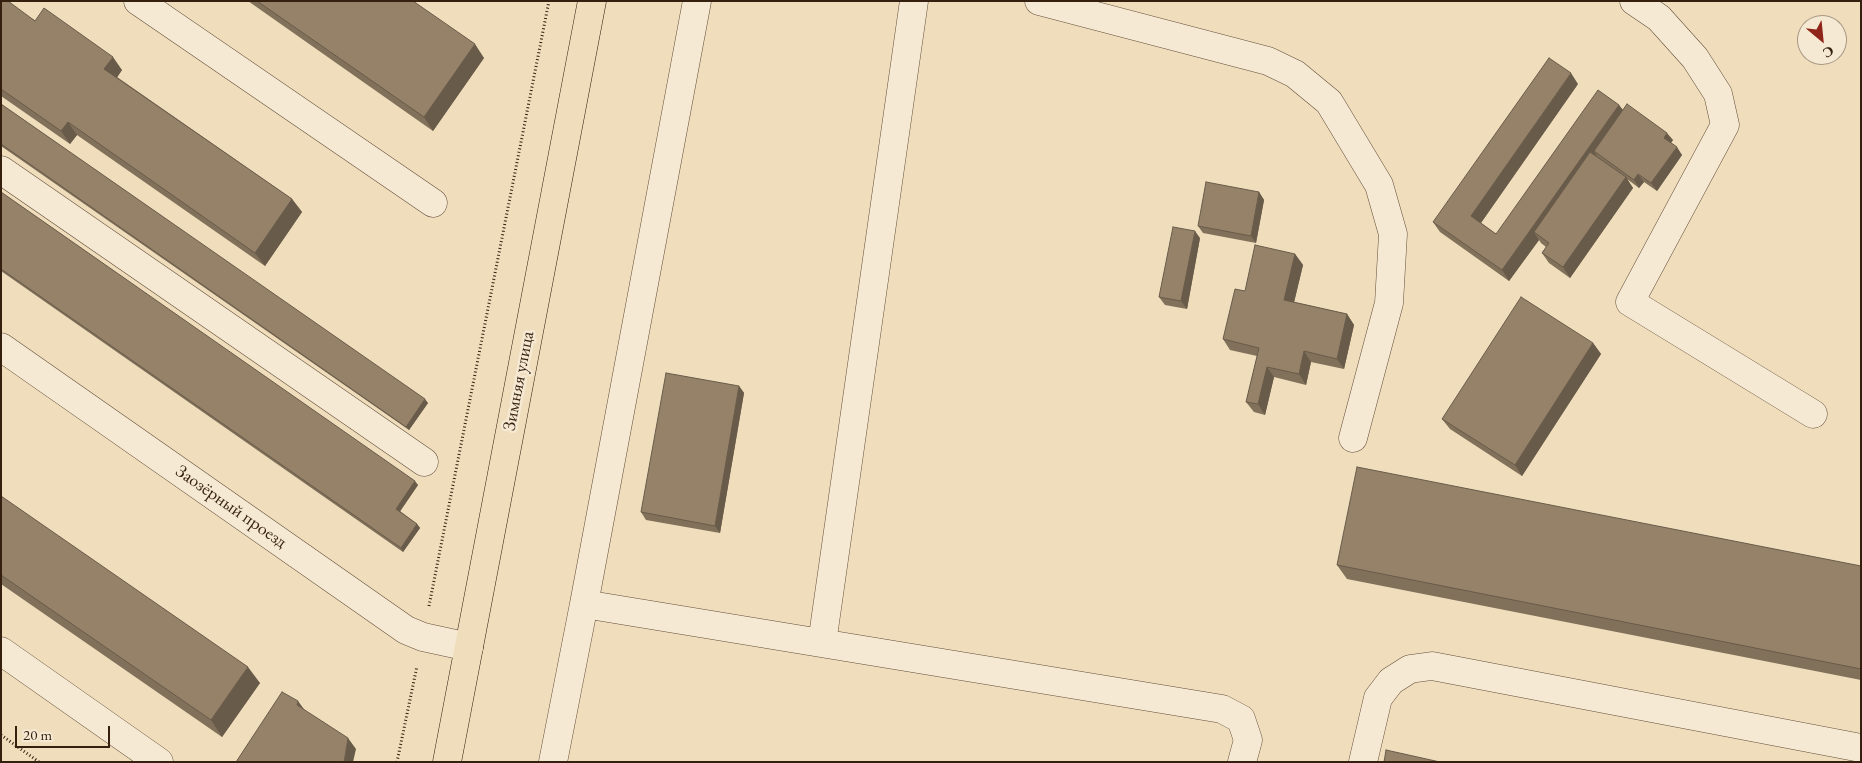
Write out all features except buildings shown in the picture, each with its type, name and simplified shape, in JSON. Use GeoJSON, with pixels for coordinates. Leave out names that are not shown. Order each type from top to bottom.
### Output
{"type":"FeatureCollection","features":[{"type":"Feature","properties":{"kind":"main road","name":"Зимняя улица"},"geometry":{"type":"LineString","coordinates":[[447,762],[592,1]]}},
{"type":"Feature","properties":{"kind":"street"},"geometry":{"type":"LineString","coordinates":[[138,1],[433,203]]}},
{"type":"Feature","properties":{"kind":"street"},"geometry":{"type":"LineString","coordinates":[[553,762],[697,1]]}},
{"type":"Feature","properties":{"kind":"street"},"geometry":{"type":"LineString","coordinates":[[822,643],[914,1]]}},
{"type":"Feature","properties":{"kind":"street"},"geometry":{"type":"LineString","coordinates":[[1040,1],[1268,61],[1295,74],[1329,102],[1379,185],[1393,234],[1389,303],[1354,438]]}},
{"type":"Feature","properties":{"kind":"street"},"geometry":{"type":"LineString","coordinates":[[1634,1],[1659,18],[1695,58],[1718,94],[1725,125],[1630,302],[1813,414]]}},
{"type":"Feature","properties":{"kind":"street"},"geometry":{"type":"LineString","coordinates":[[1,170],[424,462]]}},
{"type":"Feature","properties":{"kind":"street","name":"Заозёрный проезд"},"geometry":{"type":"LineString","coordinates":[[1,347],[406,630],[423,638],[469,647]]}},
{"type":"Feature","properties":{"kind":"street"},"geometry":{"type":"LineString","coordinates":[[584,604],[1222,709],[1241,719],[1248,740],[1242,762]]}},
{"type":"Feature","properties":{"kind":"street"},"geometry":{"type":"LineString","coordinates":[[1,651],[158,762]]}},
{"type":"Feature","properties":{"kind":"street"},"geometry":{"type":"LineString","coordinates":[[1363,762],[1378,698],[1392,680],[1410,669],[1432,666],[1861,748]]}},
{"type":"Feature","properties":{"kind":"path"},"geometry":{"type":"LineString","coordinates":[[397,762],[549,1]]}},
{"type":"Feature","properties":{"kind":"path"},"geometry":{"type":"LineString","coordinates":[[1,735],[40,762]]}}]}
